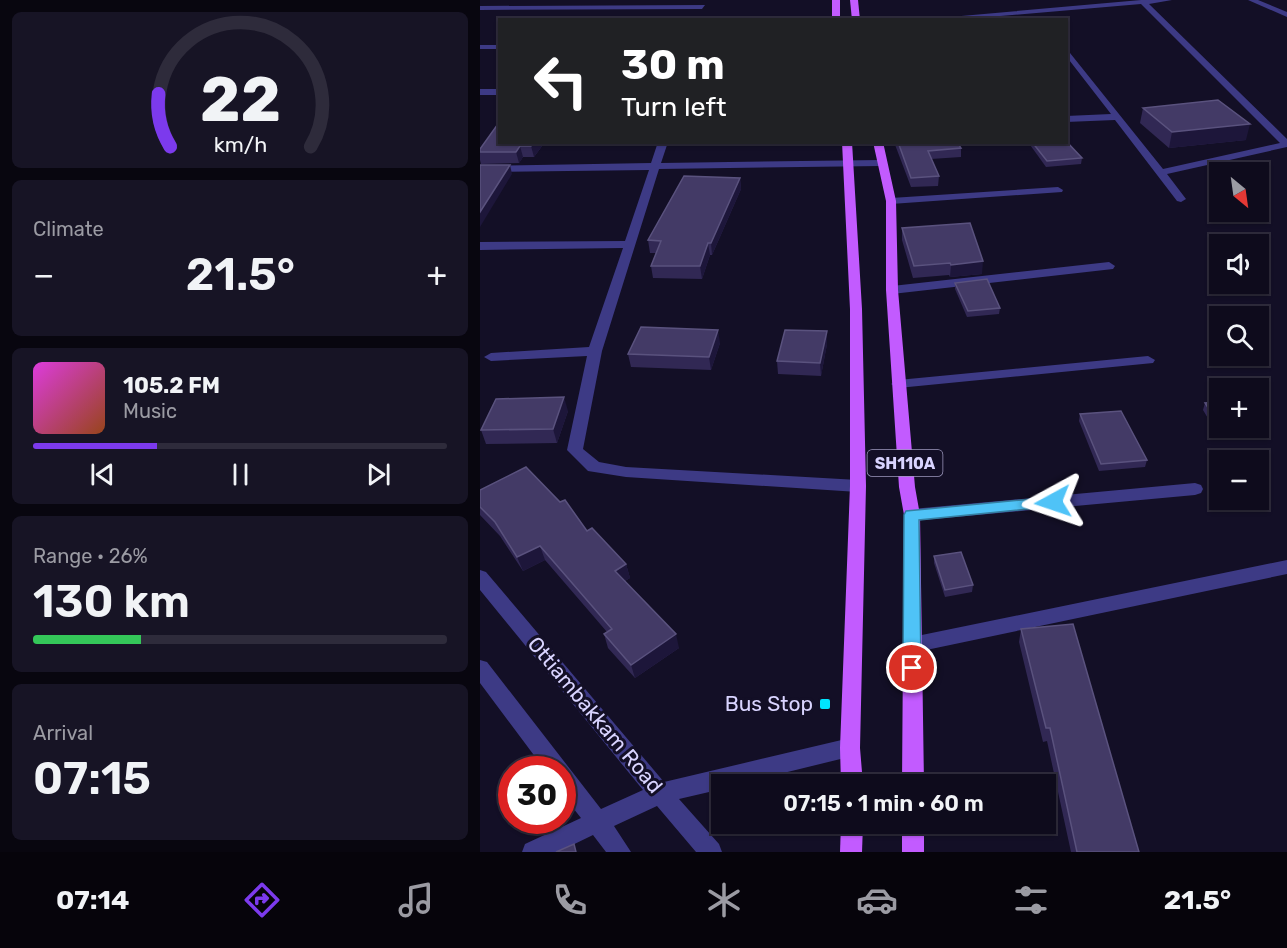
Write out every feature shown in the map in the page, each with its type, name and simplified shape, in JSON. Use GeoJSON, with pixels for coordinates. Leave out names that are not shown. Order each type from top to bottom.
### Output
{"type":"FeatureCollection","features":[{"type":"Feature","properties":{"kind":"main road"},"geometry":{"type":"LineString","coordinates":[[836,0],[836,18]]}},
{"type":"Feature","properties":{"kind":"main road"},"geometry":{"type":"LineString","coordinates":[[854,0],[856,18]]}},
{"type":"Feature","properties":{"kind":"main road","name":"SH110A"},"geometry":{"type":"LineString","coordinates":[[847,144],[856,309],[858,486],[850,748],[851,774]]}},
{"type":"Feature","properties":{"kind":"main road","name":"SH110A"},"geometry":{"type":"LineString","coordinates":[[878,144],[891,201],[892,290],[898,384],[907,488],[912,515],[913,774]]}},
{"type":"Feature","properties":{"kind":"main road"},"geometry":{"type":"LineString","coordinates":[[851,852],[852,834]]}},
{"type":"Feature","properties":{"kind":"main road"},"geometry":{"type":"LineString","coordinates":[[913,834],[913,852]]}},
{"type":"Feature","properties":{"kind":"street"},"geometry":{"type":"LineString","coordinates":[[942,18],[1168,0]]}},
{"type":"Feature","properties":{"kind":"street"},"geometry":{"type":"LineString","coordinates":[[1252,0],[1287,15]]}},
{"type":"Feature","properties":{"kind":"street"},"geometry":{"type":"LineString","coordinates":[[1143,2],[1287,144]]}},
{"type":"Feature","properties":{"kind":"street"},"geometry":{"type":"LineString","coordinates":[[480,8],[702,7]]}},
{"type":"Feature","properties":{"kind":"street"},"geometry":{"type":"LineString","coordinates":[[1036,10],[1042,18]]}},
{"type":"Feature","properties":{"kind":"street"},"geometry":{"type":"LineString","coordinates":[[480,48],[498,47]]}},
{"type":"Feature","properties":{"kind":"street"},"geometry":{"type":"LineString","coordinates":[[1068,53],[1181,199]]}},
{"type":"Feature","properties":{"kind":"street"},"geometry":{"type":"LineString","coordinates":[[480,92],[498,92]]}},
{"type":"Feature","properties":{"kind":"street"},"geometry":{"type":"LineString","coordinates":[[1068,119],[1116,117]]}},
{"type":"Feature","properties":{"kind":"street"},"geometry":{"type":"LineString","coordinates":[[662,144],[595,351],[575,450],[594,466],[626,472],[858,486]]}},
{"type":"Feature","properties":{"kind":"street"},"geometry":{"type":"LineString","coordinates":[[1161,172],[1287,144]]}},
{"type":"Feature","properties":{"kind":"street"},"geometry":{"type":"LineString","coordinates":[[480,169],[881,164]]}},
{"type":"Feature","properties":{"kind":"street"},"geometry":{"type":"LineString","coordinates":[[891,201],[1058,190]]}},
{"type":"Feature","properties":{"kind":"street"},"geometry":{"type":"LineString","coordinates":[[480,246],[631,244]]}},
{"type":"Feature","properties":{"kind":"street"},"geometry":{"type":"LineString","coordinates":[[892,290],[1108,266]]}},
{"type":"Feature","properties":{"kind":"street"},"geometry":{"type":"LineString","coordinates":[[491,357],[595,351]]}},
{"type":"Feature","properties":{"kind":"street"},"geometry":{"type":"LineString","coordinates":[[898,384],[1148,360]]}},
{"type":"Feature","properties":{"kind":"street"},"geometry":{"type":"LineString","coordinates":[[912,515],[1195,489]]}},
{"type":"Feature","properties":{"kind":"street"},"geometry":{"type":"LineString","coordinates":[[912,645],[1287,567]]}},
{"type":"Feature","properties":{"kind":"street","name":"Ottiambakkam Road"},"geometry":{"type":"LineString","coordinates":[[480,577],[711,852]]}},
{"type":"Feature","properties":{"kind":"street"},"geometry":{"type":"LineString","coordinates":[[480,668],[547,756]]}},
{"type":"Feature","properties":{"kind":"street"},"geometry":{"type":"LineString","coordinates":[[533,852],[660,793],[850,748]]}},
{"type":"Feature","properties":{"kind":"street"},"geometry":{"type":"LineString","coordinates":[[576,794],[621,852]]}},
{"type":"Feature","properties":{"kind":"building"},"geometry":{"type":"Polygon","coordinates":[[[1218,100],[1250,124],[1172,132],[1143,108],[1218,100]]]}},
{"type":"Feature","properties":{"kind":"building"},"geometry":{"type":"Polygon","coordinates":[[[498,124],[498,144],[532,144],[531,146],[520,146],[516,152],[480,152],[498,124]]]}},
{"type":"Feature","properties":{"kind":"building"},"geometry":{"type":"Polygon","coordinates":[[[1068,143],[1082,158],[1047,161],[1034,144],[1068,143]]]}},
{"type":"Feature","properties":{"kind":"building"},"geometry":{"type":"Polygon","coordinates":[[[899,144],[958,144],[961,148],[928,151],[939,176],[911,178],[899,144]]]}},
{"type":"Feature","properties":{"kind":"building"},"geometry":{"type":"Polygon","coordinates":[[[480,165],[510,165],[480,212],[480,165]]]}},
{"type":"Feature","properties":{"kind":"building"},"geometry":{"type":"Polygon","coordinates":[[[684,176],[740,178],[711,243],[708,243],[700,266],[651,266],[661,241],[648,240],[684,176]]]}},
{"type":"Feature","properties":{"kind":"building"},"geometry":{"type":"Polygon","coordinates":[[[970,223],[983,261],[914,266],[902,228],[970,223]]]}},
{"type":"Feature","properties":{"kind":"building"},"geometry":{"type":"Polygon","coordinates":[[[987,279],[1000,308],[968,311],[955,283],[987,279]]]}},
{"type":"Feature","properties":{"kind":"building"},"geometry":{"type":"Polygon","coordinates":[[[641,327],[718,330],[709,357],[628,354],[641,327]]]}},
{"type":"Feature","properties":{"kind":"building"},"geometry":{"type":"Polygon","coordinates":[[[785,330],[827,331],[820,363],[777,361],[785,330]]]}},
{"type":"Feature","properties":{"kind":"building"},"geometry":{"type":"Polygon","coordinates":[[[564,397],[553,429],[481,430],[496,399],[564,397]]]}},
{"type":"Feature","properties":{"kind":"building"},"geometry":{"type":"Polygon","coordinates":[[[1121,411],[1147,460],[1101,464],[1080,414],[1121,411]]]}},
{"type":"Feature","properties":{"kind":"building"},"geometry":{"type":"Polygon","coordinates":[[[526,467],[560,502],[565,500],[587,531],[592,528],[626,564],[615,571],[676,634],[631,665],[604,634],[612,629],[540,546],[517,557],[495,522],[480,507],[480,490],[526,467]]]}},
{"type":"Feature","properties":{"kind":"building"},"geometry":{"type":"Polygon","coordinates":[[[961,552],[973,585],[945,590],[934,556],[961,552]]]}},
{"type":"Feature","properties":{"kind":"building"},"geometry":{"type":"Polygon","coordinates":[[[1073,624],[1139,852],[1077,852],[1050,728],[1046,728],[1021,629],[1073,624]]]}},
{"type":"Feature","properties":{"kind":"building"},"geometry":{"type":"Polygon","coordinates":[[[574,844],[576,852],[556,852],[574,844]]]}},
{"type":"Feature","properties":{"kind":"place","name":"Bus Stop"},"geometry":{"type":"Point","coordinates":[825,704]}},
{"type":"Feature","properties":{"kind":"route"},"geometry":{"type":"LineString","coordinates":[[912,668],[912,515],[1053,502]]}}]}
